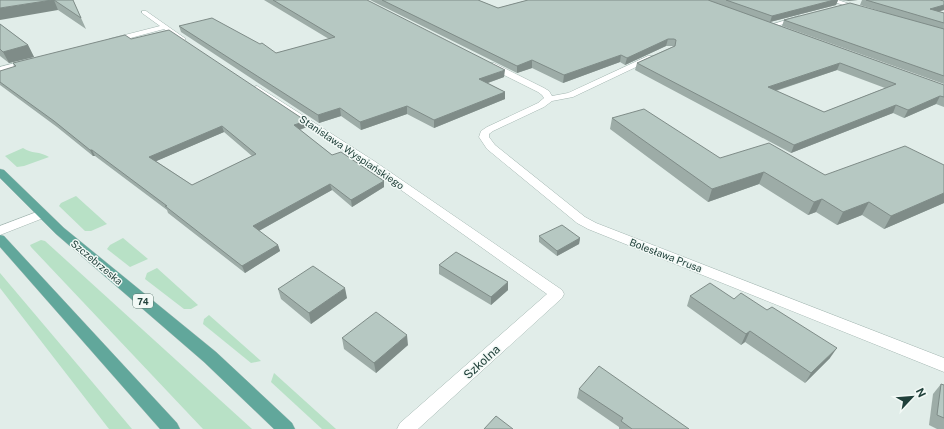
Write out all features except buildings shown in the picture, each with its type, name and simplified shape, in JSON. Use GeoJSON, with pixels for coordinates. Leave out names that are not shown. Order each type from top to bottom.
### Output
{"type":"FeatureCollection","features":[{"type":"Feature","properties":{"kind":"main road","name":"Szczebrzeska"},"geometry":{"type":"LineString","coordinates":[[0,172],[42,214],[81,249],[210,357],[286,429]]}},
{"type":"Feature","properties":{"kind":"main road"},"geometry":{"type":"LineString","coordinates":[[0,239],[171,429]]}},
{"type":"Feature","properties":{"kind":"street"},"geometry":{"type":"LineString","coordinates":[[831,0],[863,10]]}},
{"type":"Feature","properties":{"kind":"street"},"geometry":{"type":"LineString","coordinates":[[834,9],[860,2]]}},
{"type":"Feature","properties":{"kind":"street"},"geometry":{"type":"LineString","coordinates":[[144,12],[191,45]]}},
{"type":"Feature","properties":{"kind":"street"},"geometry":{"type":"LineString","coordinates":[[784,31],[766,24],[805,16]]}},
{"type":"Feature","properties":{"kind":"street"},"geometry":{"type":"LineString","coordinates":[[105,42],[165,27]]}},
{"type":"Feature","properties":{"kind":"street","name":"Bolesława Prusa"},"geometry":{"type":"LineString","coordinates":[[663,52],[570,95],[549,99],[541,105],[490,129],[484,133],[484,137],[491,147],[581,220],[607,232],[944,365]]}},
{"type":"Feature","properties":{"kind":"street"},"geometry":{"type":"LineString","coordinates":[[0,69],[38,60]]}},
{"type":"Feature","properties":{"kind":"street"},"geometry":{"type":"LineString","coordinates":[[486,62],[541,90],[546,93],[549,99]]}},
{"type":"Feature","properties":{"kind":"street","name":"Stanisława Wyspiańskiego"},"geometry":{"type":"LineString","coordinates":[[251,84],[370,163],[558,294]]}},
{"type":"Feature","properties":{"kind":"street"},"geometry":{"type":"LineString","coordinates":[[0,231],[42,214]]}},
{"type":"Feature","properties":{"kind":"street","name":"Szkolna"},"geometry":{"type":"LineString","coordinates":[[406,429],[558,294]]}},
{"type":"Feature","properties":{"kind":"green space"},"geometry":{"type":"Polygon","coordinates":[[[23,148],[49,157],[17,167],[5,156],[23,148]]]}},
{"type":"Feature","properties":{"kind":"green space"},"geometry":{"type":"Polygon","coordinates":[[[76,196],[107,224],[91,231],[85,231],[59,206],[61,203],[76,196]]]}},
{"type":"Feature","properties":{"kind":"green space"},"geometry":{"type":"Polygon","coordinates":[[[123,238],[148,259],[130,267],[107,249],[110,245],[123,238]]]}},
{"type":"Feature","properties":{"kind":"green space"},"geometry":{"type":"Polygon","coordinates":[[[41,240],[45,241],[252,429],[203,429],[31,247],[30,245],[41,240]]]}},
{"type":"Feature","properties":{"kind":"green space"},"geometry":{"type":"Polygon","coordinates":[[[157,268],[198,305],[191,309],[184,309],[145,279],[147,273],[157,268]]]}},
{"type":"Feature","properties":{"kind":"green space"},"geometry":{"type":"Polygon","coordinates":[[[0,273],[132,429],[109,429],[0,288],[0,273]]]}},
{"type":"Feature","properties":{"kind":"green space"},"geometry":{"type":"Polygon","coordinates":[[[209,315],[261,361],[251,363],[203,324],[204,319],[209,315]]]}},
{"type":"Feature","properties":{"kind":"green space"},"geometry":{"type":"Polygon","coordinates":[[[274,373],[336,429],[322,429],[271,382],[274,373]]]}}]}
